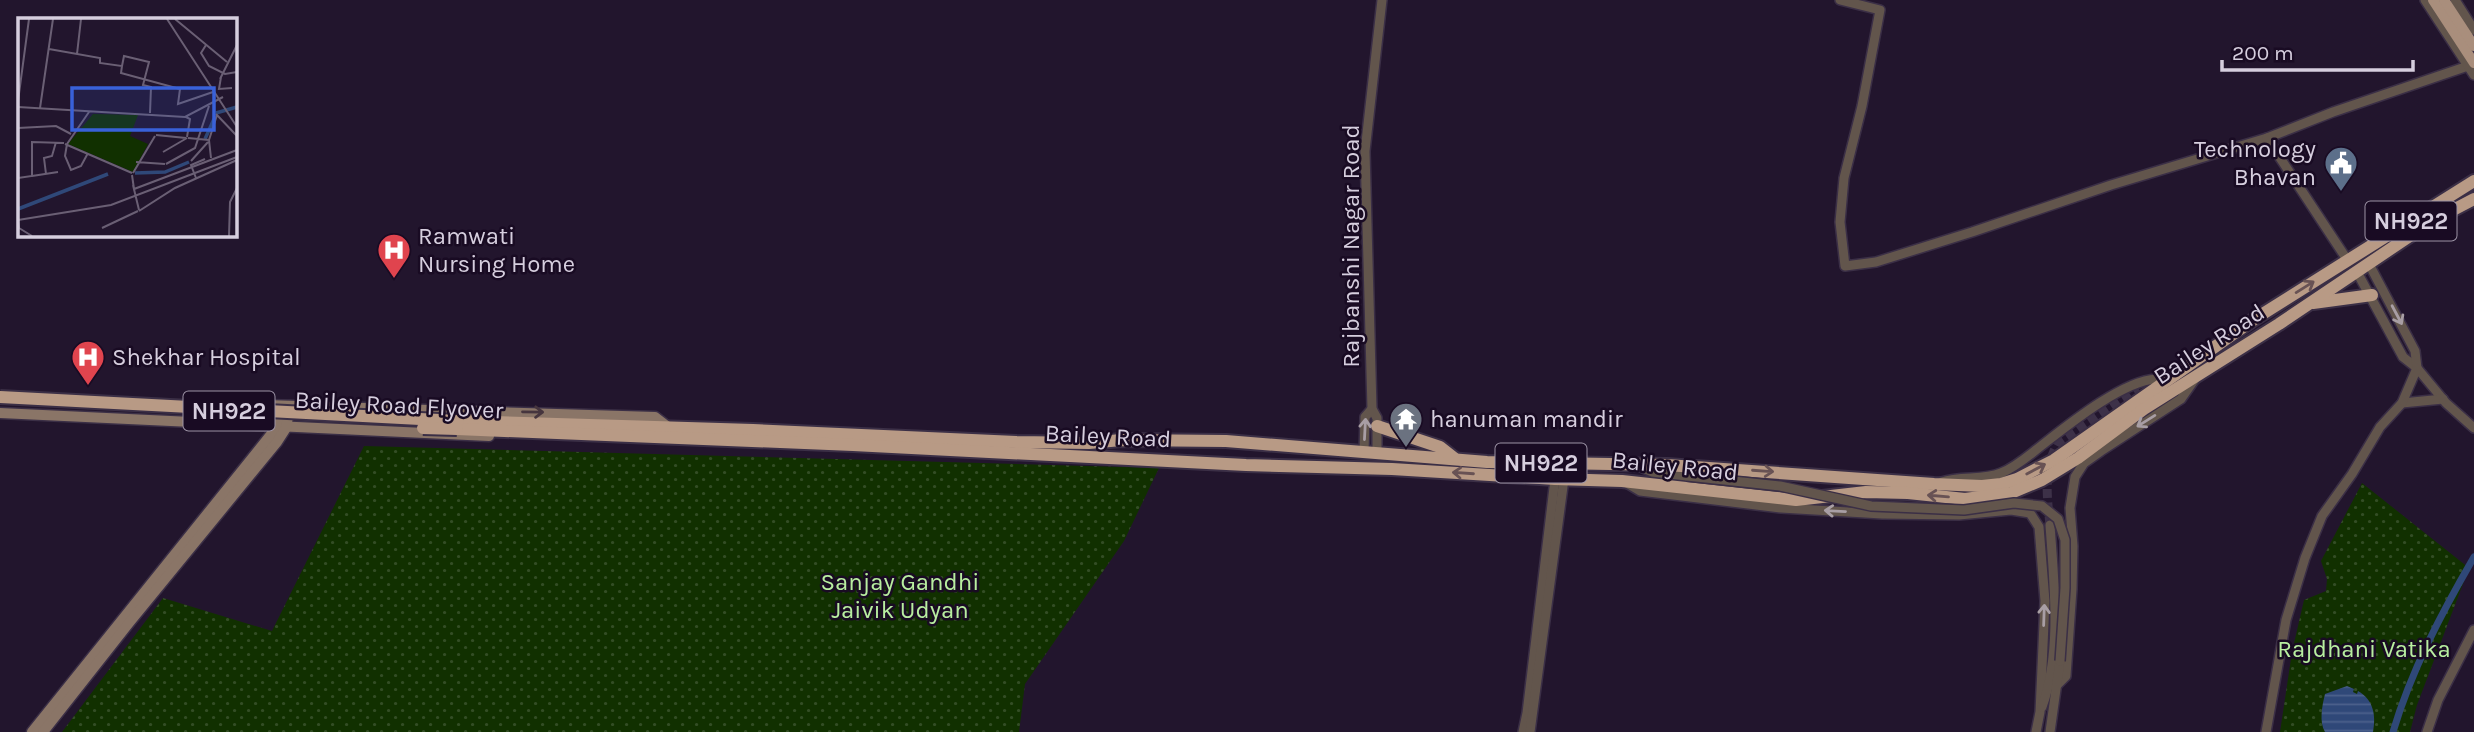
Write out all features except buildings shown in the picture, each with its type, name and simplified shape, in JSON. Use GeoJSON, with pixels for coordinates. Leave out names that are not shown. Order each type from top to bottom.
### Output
{"type":"FeatureCollection","features":[{"type":"Feature","properties":{"kind":"highway","name":"NH922"},"geometry":{"type":"LineString","coordinates":[[2348,261],[2474,181]]}},
{"type":"Feature","properties":{"kind":"highway","name":"NH922"},"geometry":{"type":"LineString","coordinates":[[2357,272],[2431,221],[2474,199]]}},
{"type":"Feature","properties":{"kind":"highway","name":"Bailey Road"},"geometry":{"type":"LineString","coordinates":[[669,432],[1004,442],[1226,441],[1487,462],[1636,464],[1982,486],[2017,479],[2054,460],[2160,380],[2348,261]]}},
{"type":"Feature","properties":{"kind":"highway","name":"Bailey Road"},"geometry":{"type":"LineString","coordinates":[[669,432],[1246,465],[1622,481],[1796,500],[1866,492],[1965,499],[2011,493],[2042,480],[2078,458],[2144,409],[2357,272]]}},
{"type":"Feature","properties":{"kind":"highway"},"geometry":{"type":"LineString","coordinates":[[2309,303],[2372,295]]}},
{"type":"Feature","properties":{"kind":"highway"},"geometry":{"type":"LineString","coordinates":[[2253,320],[2245,331],[2249,336],[2264,327],[2278,324]]}},
{"type":"Feature","properties":{"kind":"highway","name":"Bailey Road Flyover"},"geometry":{"type":"LineString","coordinates":[[0,397],[458,425]]}},
{"type":"Feature","properties":{"kind":"highway","name":"Bailey Road Flyover"},"geometry":{"type":"LineString","coordinates":[[0,405],[669,432]]}},
{"type":"Feature","properties":{"kind":"highway"},"geometry":{"type":"LineString","coordinates":[[1377,426],[1440,447],[1454,458]]}},
{"type":"Feature","properties":{"kind":"highway"},"geometry":{"type":"LineString","coordinates":[[1101,443],[1203,447],[1209,451],[1206,455],[1166,460]]}},
{"type":"Feature","properties":{"kind":"highway"},"geometry":{"type":"LineString","coordinates":[[1305,466],[1238,457],[1234,452],[1241,448],[1317,450]]}},
{"type":"Feature","properties":{"kind":"main road"},"geometry":{"type":"LineString","coordinates":[[2433,0],[2472,66]]}},
{"type":"Feature","properties":{"kind":"main road"},"geometry":{"type":"LineString","coordinates":[[2444,0],[2474,46]]}},
{"type":"Feature","properties":{"kind":"main road"},"geometry":{"type":"LineString","coordinates":[[0,392],[148,401],[655,417],[669,432],[662,442],[0,413]]}},
{"type":"Feature","properties":{"kind":"main road"},"geometry":{"type":"LineString","coordinates":[[101,419],[102,398]]}},
{"type":"Feature","properties":{"kind":"main road"},"geometry":{"type":"LineString","coordinates":[[146,421],[148,401]]}},
{"type":"Feature","properties":{"kind":"main road"},"geometry":{"type":"LineString","coordinates":[[233,425],[236,404]]}},
{"type":"Feature","properties":{"kind":"main road"},"geometry":{"type":"LineString","coordinates":[[32,732],[99,655],[282,427],[285,406]]}},
{"type":"Feature","properties":{"kind":"main road"},"geometry":{"type":"LineString","coordinates":[[326,429],[327,407]]}},
{"type":"Feature","properties":{"kind":"main road"},"geometry":{"type":"LineString","coordinates":[[44,732],[99,655]]}},
{"type":"Feature","properties":{"kind":"street","name":"Rajbanshi Nagar Road"},"geometry":{"type":"LineString","coordinates":[[1370,453],[1377,418],[1372,409],[1365,151],[1382,0]]}},
{"type":"Feature","properties":{"kind":"street"},"geometry":{"type":"LineString","coordinates":[[1840,0],[1880,10],[1862,106],[1844,178],[1840,222],[1845,266],[1876,262],[2124,180],[2267,138],[2345,108],[2472,66],[2426,0]]}},
{"type":"Feature","properties":{"kind":"street"},"geometry":{"type":"LineString","coordinates":[[2455,0],[2474,30]]}},
{"type":"Feature","properties":{"kind":"street"},"geometry":{"type":"LineString","coordinates":[[2267,138],[2348,261]]}},
{"type":"Feature","properties":{"kind":"street"},"geometry":{"type":"LineString","coordinates":[[2266,732],[2286,620],[2305,558],[2322,516],[2352,474],[2380,427],[2403,403],[2417,368],[2415,351],[2369,264]]}},
{"type":"Feature","properties":{"kind":"street"},"geometry":{"type":"LineString","coordinates":[[2357,272],[2372,295],[2403,357],[2417,368],[2443,399],[2474,428]]}},
{"type":"Feature","properties":{"kind":"street"},"geometry":{"type":"LineString","coordinates":[[2057,685],[2066,676],[2072,589],[2070,508],[2076,477],[2084,463],[2181,399],[2196,377]]}},
{"type":"Feature","properties":{"kind":"street"},"geometry":{"type":"LineString","coordinates":[[1938,484],[1957,478],[2000,474],[2020,463],[2115,394],[2142,380],[2160,380]]}},
{"type":"Feature","properties":{"kind":"street"},"geometry":{"type":"LineString","coordinates":[[2138,388],[2160,380]]}},
{"type":"Feature","properties":{"kind":"street"},"geometry":{"type":"LineString","coordinates":[[2403,403],[2443,399]]}},
{"type":"Feature","properties":{"kind":"street","name":"Rajbanshi Nagar Road"},"geometry":{"type":"LineString","coordinates":[[1370,453],[1365,417],[1372,409]]}},
{"type":"Feature","properties":{"kind":"street"},"geometry":{"type":"LineString","coordinates":[[1622,481],[1640,491],[1781,508],[1882,514],[1959,515],[2011,510],[2030,513],[2039,527],[2045,601],[2037,730],[2050,732],[2060,662],[2065,540],[2058,519],[2042,506],[2014,503],[1964,509],[1871,506],[1780,486],[1652,472],[1636,464]]}},
{"type":"Feature","properties":{"kind":"street"},"geometry":{"type":"LineString","coordinates":[[1523,732],[1560,479]]}},
{"type":"Feature","properties":{"kind":"street"},"geometry":{"type":"LineString","coordinates":[[1530,732],[1560,479]]}},
{"type":"Feature","properties":{"kind":"street"},"geometry":{"type":"LineString","coordinates":[[2040,712],[2047,694],[2056,601],[2050,525]]}},
{"type":"Feature","properties":{"kind":"street"},"geometry":{"type":"LineString","coordinates":[[2427,732],[2438,700],[2474,630]]}},
{"type":"Feature","properties":{"kind":"green space","name":"Sanjay Gandhi Jaivik Udyan"},"geometry":{"type":"Polygon","coordinates":[[[364,446],[1159,468],[1124,541],[1025,684],[1019,732],[62,732],[163,598],[272,631],[364,446]]]}},
{"type":"Feature","properties":{"kind":"green space","name":"Rajdhani Vatika"},"geometry":{"type":"Polygon","coordinates":[[[2362,483],[2469,568],[2417,705],[2410,732],[2280,732],[2292,652],[2304,600],[2326,591],[2327,579],[2321,561],[2362,483]]]}},
{"type":"Feature","properties":{"kind":"water"},"geometry":{"type":"Polygon","coordinates":[[[2347,686],[2357,694],[2358,691],[2371,704],[2374,714],[2373,732],[2325,732],[2322,709],[2325,694],[2347,686]]]}},
{"type":"Feature","properties":{"kind":"waterway"},"geometry":{"type":"LineString","coordinates":[[2393,732],[2428,642],[2474,557]]}},
{"type":"Feature","properties":{"kind":"tunnel"},"geometry":{"type":"LineString","coordinates":[[2050,525],[2048,473],[2058,443],[2138,388]]}},
{"type":"Feature","properties":{"kind":"place","name":"Technology Bhavan"},"geometry":{"type":"Point","coordinates":[2341,193]}},
{"type":"Feature","properties":{"kind":"place","name":"Ramwati Nursing Home"},"geometry":{"type":"Point","coordinates":[394,280]}},
{"type":"Feature","properties":{"kind":"place","name":"Shekhar Hospital"},"geometry":{"type":"Point","coordinates":[88,387]}},
{"type":"Feature","properties":{"kind":"place","name":"hanuman mandir"},"geometry":{"type":"Point","coordinates":[1406,449]}}]}
